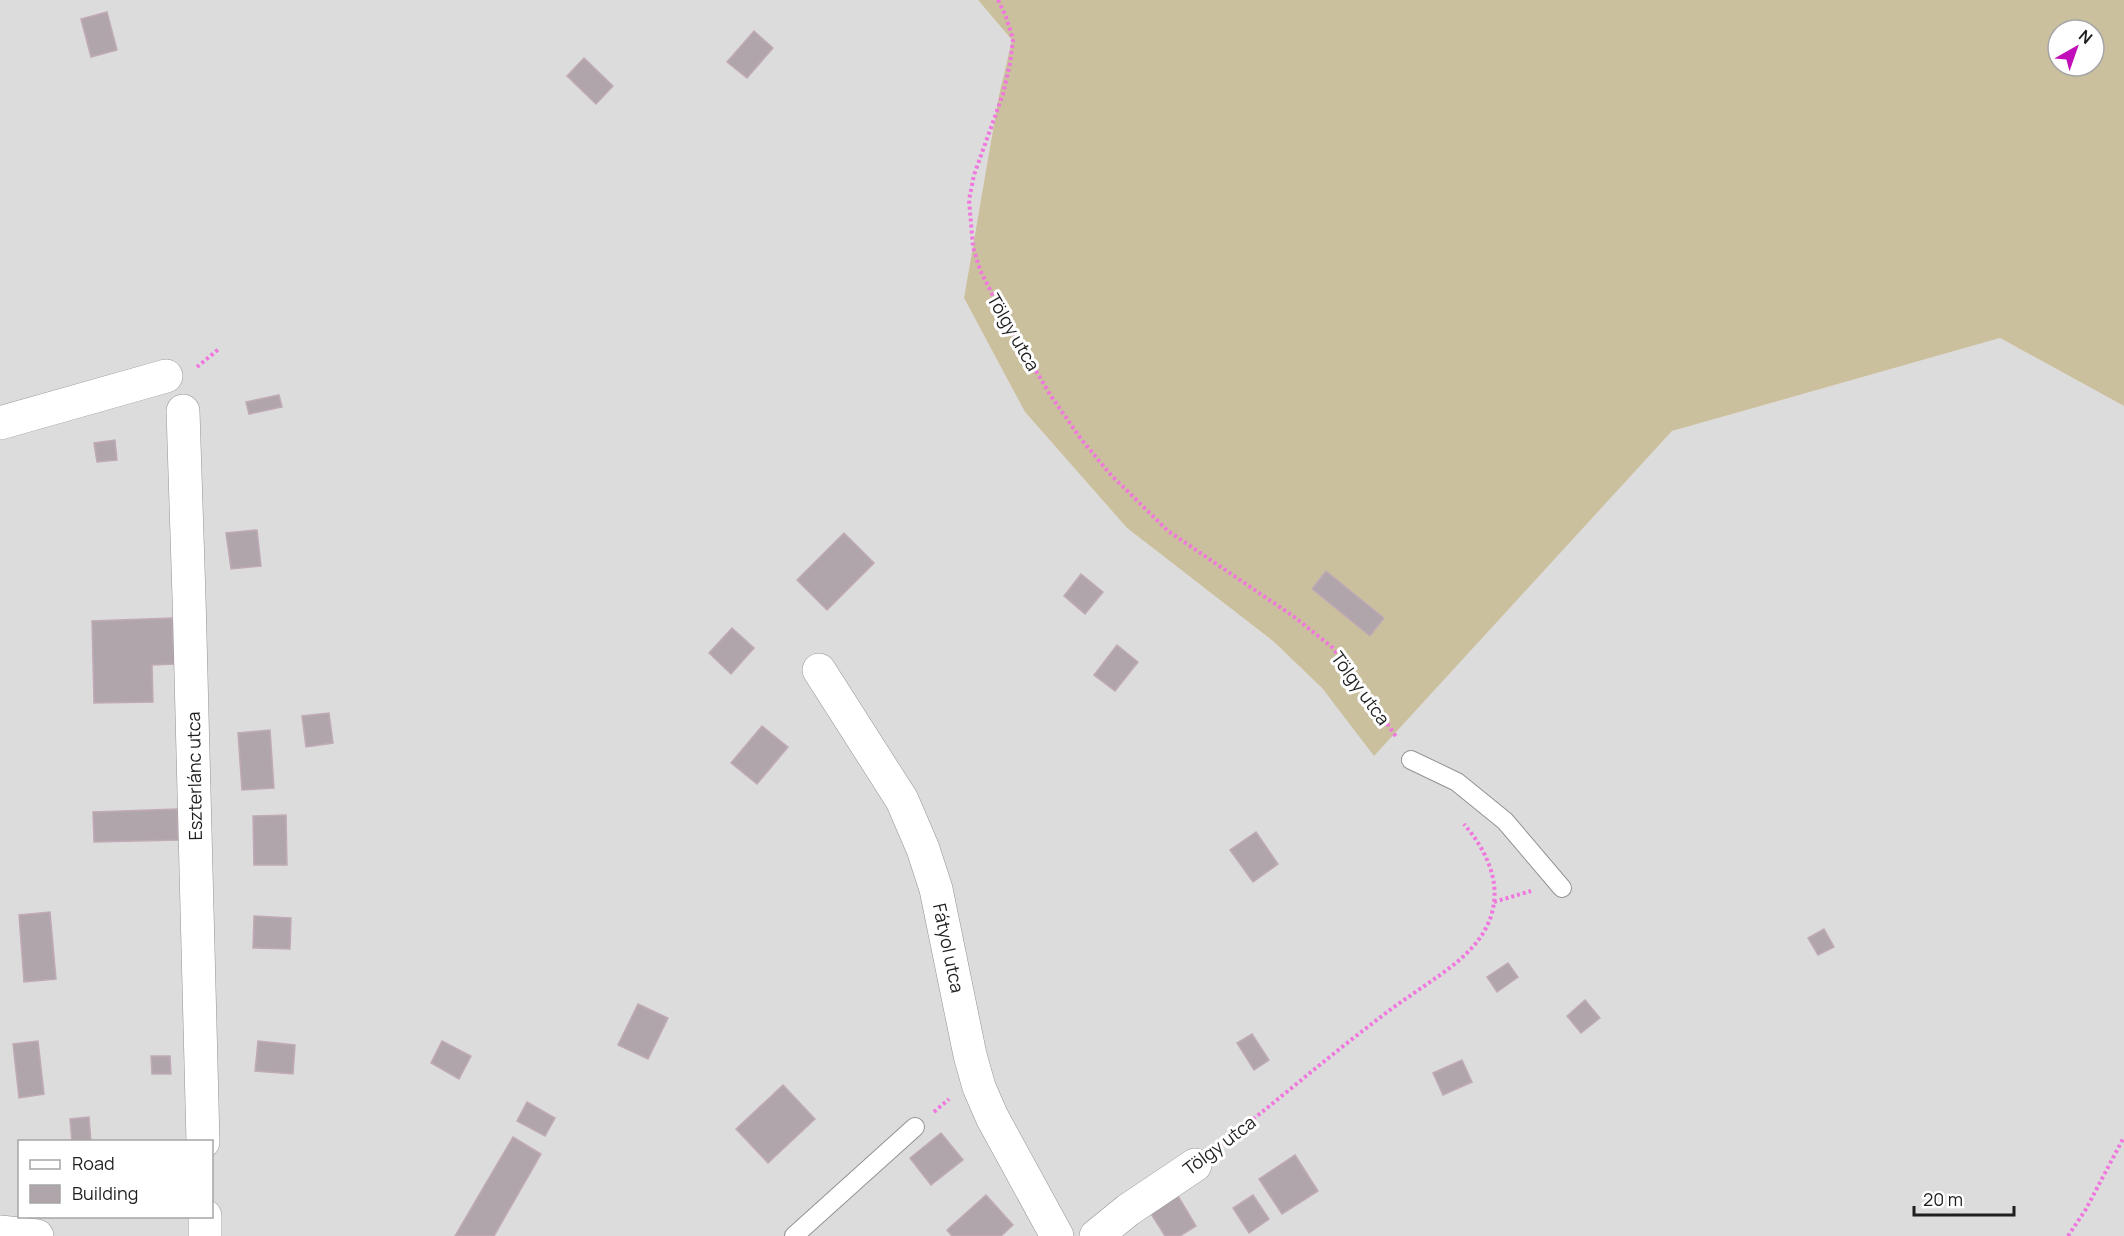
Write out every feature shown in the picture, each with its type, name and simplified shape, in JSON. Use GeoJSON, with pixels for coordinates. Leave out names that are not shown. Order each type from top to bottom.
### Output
{"type":"FeatureCollection","features":[{"type":"Feature","properties":{"kind":"street"},"geometry":{"type":"LineString","coordinates":[[0,423],[166,376]]}},
{"type":"Feature","properties":{"kind":"street","name":"Eszterlánc utca"},"geometry":{"type":"LineString","coordinates":[[183,411],[203,1140]]}},
{"type":"Feature","properties":{"kind":"street","name":"Fátyol utca"},"geometry":{"type":"LineString","coordinates":[[819,670],[902,800],[923,849],[936,889],[976,1077],[992,1117],[1057,1236]]}},
{"type":"Feature","properties":{"kind":"street","name":"Tölgy utca"},"geometry":{"type":"LineString","coordinates":[[1096,1236],[1122,1215],[1195,1165]]}},
{"type":"Feature","properties":{"kind":"street"},"geometry":{"type":"LineString","coordinates":[[205,1218],[205,1236]]}},
{"type":"Feature","properties":{"kind":"street"},"geometry":{"type":"LineString","coordinates":[[0,1232],[37,1236]]}},
{"type":"Feature","properties":{"kind":"lane"},"geometry":{"type":"LineString","coordinates":[[1411,760],[1456,782],[1505,821],[1562,888]]}},
{"type":"Feature","properties":{"kind":"lane"},"geometry":{"type":"LineString","coordinates":[[794,1236],[915,1127]]}},
{"type":"Feature","properties":{"kind":"path","name":"Tölgy utca"},"geometry":{"type":"LineString","coordinates":[[998,0],[1006,16],[1012,39],[1010,64],[1004,94],[974,175],[969,200],[973,246],[980,270],[1006,321],[1051,396],[1081,439],[1110,474],[1168,531],[1293,616],[1332,647],[1411,760]]}},
{"type":"Feature","properties":{"kind":"path","name":"Tölgy utca"},"geometry":{"type":"LineString","coordinates":[[1195,1165],[1378,1019],[1453,964],[1481,935],[1491,917],[1494,888],[1487,858],[1480,843],[1457,816]]}},
{"type":"Feature","properties":{"kind":"path"},"geometry":{"type":"LineString","coordinates":[[1494,902],[1538,889]]}},
{"type":"Feature","properties":{"kind":"path"},"geometry":{"type":"LineString","coordinates":[[915,1127],[976,1077]]}},
{"type":"Feature","properties":{"kind":"path"},"geometry":{"type":"LineString","coordinates":[[2068,1236],[2086,1209],[2124,1137]]}},
{"type":"Feature","properties":{"kind":"shaded area"},"geometry":{"type":"Polygon","coordinates":[[[0,0],[978,0],[1012,40],[999,95],[964,298],[1025,412],[1127,528],[1273,641],[1322,688],[1374,755],[1672,431],[2000,338],[2124,406],[2124,1236],[0,1236],[0,0]]]}},
{"type":"Feature","properties":{"kind":"shaded area"},"geometry":{"type":"Polygon","coordinates":[[[978,0],[2124,0],[2124,406],[2000,338],[1672,431],[1374,756],[1322,688],[1273,641],[1127,528],[1025,412],[964,298],[999,95],[1012,40],[978,0]]]}},
{"type":"Feature","properties":{"kind":"building"},"geometry":{"type":"Polygon","coordinates":[[[107,12],[117,50],[91,57],[81,19],[107,12]]]}},
{"type":"Feature","properties":{"kind":"building"},"geometry":{"type":"Polygon","coordinates":[[[754,31],[773,48],[747,78],[727,62],[754,31]]]}},
{"type":"Feature","properties":{"kind":"building"},"geometry":{"type":"Polygon","coordinates":[[[584,58],[613,86],[596,104],[567,76],[584,58]]]}},
{"type":"Feature","properties":{"kind":"building"},"geometry":{"type":"Polygon","coordinates":[[[279,395],[282,407],[249,414],[246,402],[279,395]]]}},
{"type":"Feature","properties":{"kind":"building"},"geometry":{"type":"Polygon","coordinates":[[[115,440],[117,460],[97,462],[94,443],[115,440]]]}},
{"type":"Feature","properties":{"kind":"building"},"geometry":{"type":"Polygon","coordinates":[[[257,530],[261,566],[231,569],[226,533],[257,530]]]}},
{"type":"Feature","properties":{"kind":"building"},"geometry":{"type":"Polygon","coordinates":[[[844,533],[874,563],[827,610],[797,580],[844,533]]]}},
{"type":"Feature","properties":{"kind":"building"},"geometry":{"type":"Polygon","coordinates":[[[1326,571],[1384,618],[1370,636],[1312,589],[1326,571]]]}},
{"type":"Feature","properties":{"kind":"building"},"geometry":{"type":"Polygon","coordinates":[[[1081,574],[1103,592],[1085,614],[1064,596],[1081,574]]]}},
{"type":"Feature","properties":{"kind":"building"},"geometry":{"type":"Polygon","coordinates":[[[172,618],[174,664],[152,665],[153,702],[94,703],[92,621],[172,618]]]}},
{"type":"Feature","properties":{"kind":"building"},"geometry":{"type":"Polygon","coordinates":[[[732,628],[754,648],[731,674],[709,653],[732,628]]]}},
{"type":"Feature","properties":{"kind":"building"},"geometry":{"type":"Polygon","coordinates":[[[1117,645],[1138,662],[1115,691],[1094,675],[1117,645]]]}},
{"type":"Feature","properties":{"kind":"building"},"geometry":{"type":"Polygon","coordinates":[[[329,713],[333,743],[306,747],[302,716],[329,713]]]}},
{"type":"Feature","properties":{"kind":"building"},"geometry":{"type":"Polygon","coordinates":[[[762,726],[788,747],[757,784],[731,763],[762,726]]]}},
{"type":"Feature","properties":{"kind":"building"},"geometry":{"type":"Polygon","coordinates":[[[270,730],[274,788],[242,790],[238,733],[270,730]]]}},
{"type":"Feature","properties":{"kind":"building"},"geometry":{"type":"Polygon","coordinates":[[[177,809],[178,840],[94,842],[93,812],[177,809]]]}},
{"type":"Feature","properties":{"kind":"building"},"geometry":{"type":"Polygon","coordinates":[[[286,815],[287,865],[254,865],[253,816],[286,815]]]}},
{"type":"Feature","properties":{"kind":"building"},"geometry":{"type":"Polygon","coordinates":[[[1256,832],[1278,864],[1253,882],[1230,850],[1256,832]]]}},
{"type":"Feature","properties":{"kind":"building"},"geometry":{"type":"Polygon","coordinates":[[[50,912],[56,979],[24,982],[19,915],[50,912]]]}},
{"type":"Feature","properties":{"kind":"building"},"geometry":{"type":"Polygon","coordinates":[[[254,916],[291,918],[290,949],[253,948],[254,916]]]}},
{"type":"Feature","properties":{"kind":"building"},"geometry":{"type":"Polygon","coordinates":[[[1824,929],[1834,947],[1818,955],[1808,938],[1824,929]]]}},
{"type":"Feature","properties":{"kind":"building"},"geometry":{"type":"Polygon","coordinates":[[[1508,963],[1518,977],[1497,992],[1487,977],[1508,963]]]}},
{"type":"Feature","properties":{"kind":"building"},"geometry":{"type":"Polygon","coordinates":[[[1585,1000],[1600,1018],[1581,1033],[1567,1016],[1585,1000]]]}},
{"type":"Feature","properties":{"kind":"building"},"geometry":{"type":"Polygon","coordinates":[[[638,1004],[668,1018],[648,1059],[618,1045],[638,1004]]]}},
{"type":"Feature","properties":{"kind":"building"},"geometry":{"type":"Polygon","coordinates":[[[1252,1034],[1269,1060],[1254,1070],[1237,1043],[1252,1034]]]}},
{"type":"Feature","properties":{"kind":"building"},"geometry":{"type":"Polygon","coordinates":[[[38,1041],[44,1094],[19,1098],[13,1044],[38,1041]]]}},
{"type":"Feature","properties":{"kind":"building"},"geometry":{"type":"Polygon","coordinates":[[[258,1041],[295,1045],[293,1074],[255,1071],[258,1041]]]}},
{"type":"Feature","properties":{"kind":"building"},"geometry":{"type":"Polygon","coordinates":[[[442,1041],[471,1056],[459,1079],[431,1063],[442,1041]]]}},
{"type":"Feature","properties":{"kind":"building"},"geometry":{"type":"Polygon","coordinates":[[[151,1056],[170,1056],[171,1074],[152,1074],[151,1056]]]}},
{"type":"Feature","properties":{"kind":"building"},"geometry":{"type":"Polygon","coordinates":[[[1462,1060],[1472,1082],[1443,1095],[1433,1073],[1462,1060]]]}},
{"type":"Feature","properties":{"kind":"building"},"geometry":{"type":"Polygon","coordinates":[[[783,1085],[815,1119],[768,1163],[736,1129],[783,1085]]]}},
{"type":"Feature","properties":{"kind":"building"},"geometry":{"type":"Polygon","coordinates":[[[527,1102],[555,1118],[545,1136],[517,1121],[527,1102]]]}},
{"type":"Feature","properties":{"kind":"building"},"geometry":{"type":"Polygon","coordinates":[[[89,1117],[91,1140],[72,1140],[70,1119],[89,1117]]]}},
{"type":"Feature","properties":{"kind":"building"},"geometry":{"type":"Polygon","coordinates":[[[941,1133],[963,1160],[931,1185],[910,1158],[941,1133]]]}},
{"type":"Feature","properties":{"kind":"building"},"geometry":{"type":"Polygon","coordinates":[[[513,1137],[541,1154],[494,1236],[455,1236],[513,1137]]]}},
{"type":"Feature","properties":{"kind":"building"},"geometry":{"type":"Polygon","coordinates":[[[1295,1155],[1318,1191],[1282,1214],[1259,1179],[1295,1155]]]}},
{"type":"Feature","properties":{"kind":"building"},"geometry":{"type":"Polygon","coordinates":[[[986,1195],[1013,1225],[1001,1236],[952,1236],[947,1230],[986,1195]]]}},
{"type":"Feature","properties":{"kind":"building"},"geometry":{"type":"Polygon","coordinates":[[[1253,1195],[1269,1219],[1249,1233],[1233,1208],[1253,1195]]]}},
{"type":"Feature","properties":{"kind":"building"},"geometry":{"type":"Polygon","coordinates":[[[1178,1196],[1196,1226],[1180,1236],[1165,1236],[1150,1212],[1178,1196]]]}}]}
